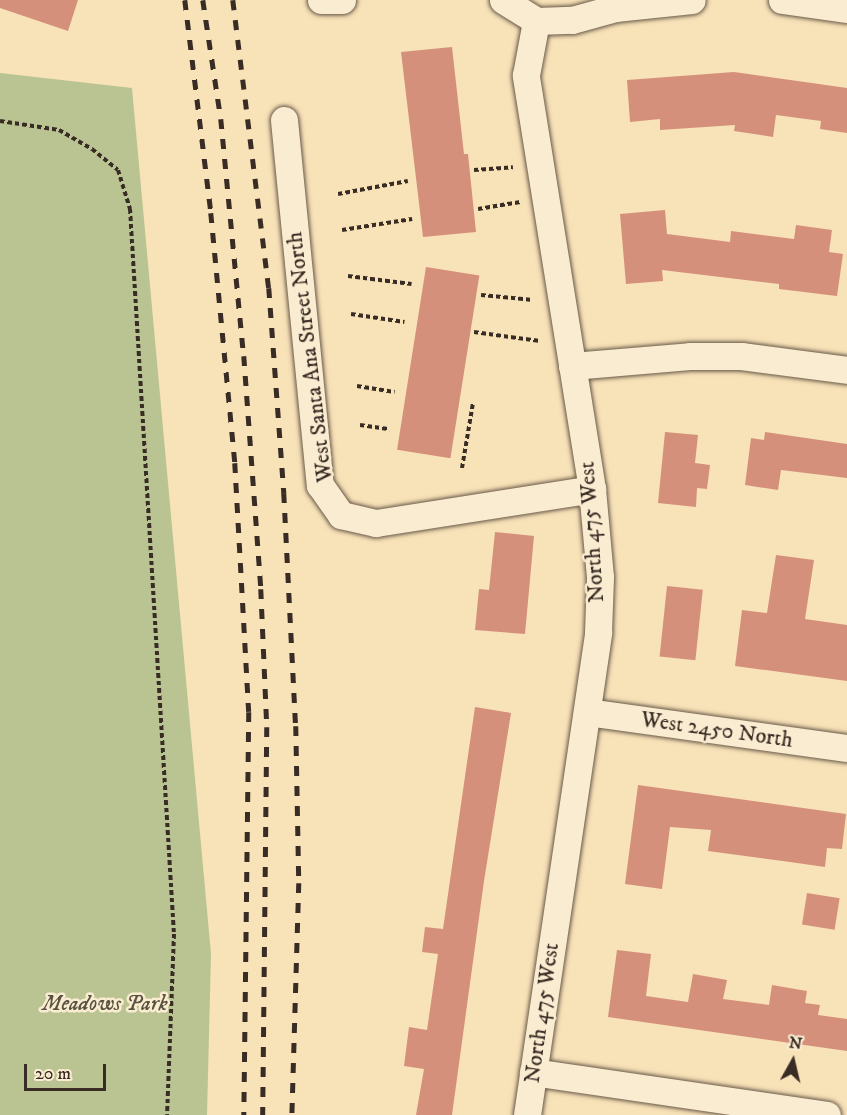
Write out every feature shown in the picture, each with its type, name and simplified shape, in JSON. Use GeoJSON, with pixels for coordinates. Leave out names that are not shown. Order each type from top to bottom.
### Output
{"type":"FeatureCollection","features":[{"type":"Feature","properties":{"kind":"street"},"geometry":{"type":"LineString","coordinates":[[321,0],[342,0]]}},
{"type":"Feature","properties":{"kind":"street"},"geometry":{"type":"LineString","coordinates":[[503,0],[536,21],[572,20],[615,8],[692,0]]}},
{"type":"Feature","properties":{"kind":"street"},"geometry":{"type":"LineString","coordinates":[[782,0],[847,9]]}},
{"type":"Feature","properties":{"kind":"street","name":"North 475 West"},"geometry":{"type":"LineString","coordinates":[[527,1115],[598,632],[600,577],[592,489],[526,75],[536,21]]}},
{"type":"Feature","properties":{"kind":"street","name":"West Santa Ana Street North"},"geometry":{"type":"LineString","coordinates":[[284,120],[320,485],[341,515],[376,523],[592,489]]}},
{"type":"Feature","properties":{"kind":"street"},"geometry":{"type":"LineString","coordinates":[[573,366],[690,356],[741,356],[847,370]]}},
{"type":"Feature","properties":{"kind":"street","name":"West 2450 North"},"geometry":{"type":"LineString","coordinates":[[587,712],[847,748]]}},
{"type":"Feature","properties":{"kind":"street"},"geometry":{"type":"LineString","coordinates":[[533,1072],[827,1115]]}},
{"type":"Feature","properties":{"kind":"path"},"geometry":{"type":"LineString","coordinates":[[0,120],[59,130],[92,149],[118,170],[130,209],[174,933],[167,1115]]}},
{"type":"Feature","properties":{"kind":"path"},"geometry":{"type":"LineString","coordinates":[[474,170],[514,167]]}},
{"type":"Feature","properties":{"kind":"path"},"geometry":{"type":"LineString","coordinates":[[338,194],[408,181]]}},
{"type":"Feature","properties":{"kind":"path"},"geometry":{"type":"LineString","coordinates":[[478,209],[521,201]]}},
{"type":"Feature","properties":{"kind":"path"},"geometry":{"type":"LineString","coordinates":[[342,230],[412,219]]}},
{"type":"Feature","properties":{"kind":"path"},"geometry":{"type":"LineString","coordinates":[[348,276],[411,284]]}},
{"type":"Feature","properties":{"kind":"path"},"geometry":{"type":"LineString","coordinates":[[481,294],[533,300]]}},
{"type":"Feature","properties":{"kind":"path"},"geometry":{"type":"LineString","coordinates":[[351,314],[404,322]]}},
{"type":"Feature","properties":{"kind":"path"},"geometry":{"type":"LineString","coordinates":[[474,332],[540,341]]}},
{"type":"Feature","properties":{"kind":"path"},"geometry":{"type":"LineString","coordinates":[[357,386],[395,392]]}},
{"type":"Feature","properties":{"kind":"path"},"geometry":{"type":"LineString","coordinates":[[462,468],[473,403]]}},
{"type":"Feature","properties":{"kind":"path"},"geometry":{"type":"LineString","coordinates":[[360,425],[390,429]]}},
{"type":"Feature","properties":{"kind":"green space","name":"Meadows Park"},"geometry":{"type":"Polygon","coordinates":[[[0,73],[132,88],[211,954],[207,1115],[0,1115],[0,73]]]}},
{"type":"Feature","properties":{"kind":"building"},"geometry":{"type":"Polygon","coordinates":[[[0,0],[78,0],[68,31],[0,8],[0,0]]]}},
{"type":"Feature","properties":{"kind":"building"},"geometry":{"type":"Polygon","coordinates":[[[452,47],[464,154],[468,154],[476,232],[423,237],[401,52],[452,47]]]}},
{"type":"Feature","properties":{"kind":"building"},"geometry":{"type":"Polygon","coordinates":[[[734,72],[847,88],[847,133],[820,129],[821,121],[776,115],[773,137],[734,131],[735,125],[660,130],[660,119],[630,122],[627,80],[734,72]]]}},
{"type":"Feature","properties":{"kind":"building"},"geometry":{"type":"Polygon","coordinates":[[[665,210],[667,234],[730,242],[731,231],[794,239],[796,225],[832,230],[829,252],[843,254],[837,296],[779,289],[779,284],[662,270],[663,281],[626,284],[620,214],[665,210]]]}},
{"type":"Feature","properties":{"kind":"building"},"geometry":{"type":"Polygon","coordinates":[[[426,267],[479,275],[450,458],[397,450],[426,267]]]}},
{"type":"Feature","properties":{"kind":"building"},"geometry":{"type":"Polygon","coordinates":[[[665,432],[698,435],[695,463],[710,465],[707,489],[697,488],[696,507],[658,503],[665,432]]]}},
{"type":"Feature","properties":{"kind":"building"},"geometry":{"type":"Polygon","coordinates":[[[765,432],[847,444],[847,478],[781,470],[778,490],[745,485],[751,438],[764,440],[765,432]]]}},
{"type":"Feature","properties":{"kind":"building"},"geometry":{"type":"Polygon","coordinates":[[[495,532],[534,536],[525,634],[475,630],[479,589],[489,590],[495,532]]]}},
{"type":"Feature","properties":{"kind":"building"},"geometry":{"type":"Polygon","coordinates":[[[776,555],[814,560],[805,619],[847,625],[847,681],[735,666],[742,610],[767,613],[776,555]]]}},
{"type":"Feature","properties":{"kind":"building"},"geometry":{"type":"Polygon","coordinates":[[[667,586],[703,590],[695,660],[660,657],[667,586]]]}},
{"type":"Feature","properties":{"kind":"building"},"geometry":{"type":"Polygon","coordinates":[[[475,707],[511,713],[484,881],[452,1115],[416,1115],[424,1069],[404,1066],[409,1027],[427,1030],[438,954],[422,952],[425,927],[443,929],[475,707]]]}},
{"type":"Feature","properties":{"kind":"building"},"geometry":{"type":"Polygon","coordinates":[[[638,785],[846,814],[842,849],[827,848],[825,867],[708,851],[711,830],[670,827],[662,889],[625,884],[638,785]]]}},
{"type":"Feature","properties":{"kind":"building"},"geometry":{"type":"Polygon","coordinates":[[[807,893],[840,898],[835,930],[802,925],[807,893]]]}},
{"type":"Feature","properties":{"kind":"building"},"geometry":{"type":"Polygon","coordinates":[[[617,950],[651,954],[646,996],[688,1002],[693,974],[727,980],[723,999],[769,1005],[772,985],[807,991],[805,1003],[820,1005],[818,1015],[847,1019],[847,1051],[608,1017],[617,950]]]}},
{"type":"Feature","properties":{"kind":"railway"},"geometry":{"type":"LineString","coordinates":[[185,0],[211,213],[235,463],[249,712],[244,1115]]}},
{"type":"Feature","properties":{"kind":"railway"},"geometry":{"type":"LineString","coordinates":[[203,0],[221,119],[244,356],[261,589],[267,727],[263,1115]]}},
{"type":"Feature","properties":{"kind":"railway"},"geometry":{"type":"LineString","coordinates":[[233,0],[269,288],[284,493],[296,726],[299,883],[292,1115]]}}]}
